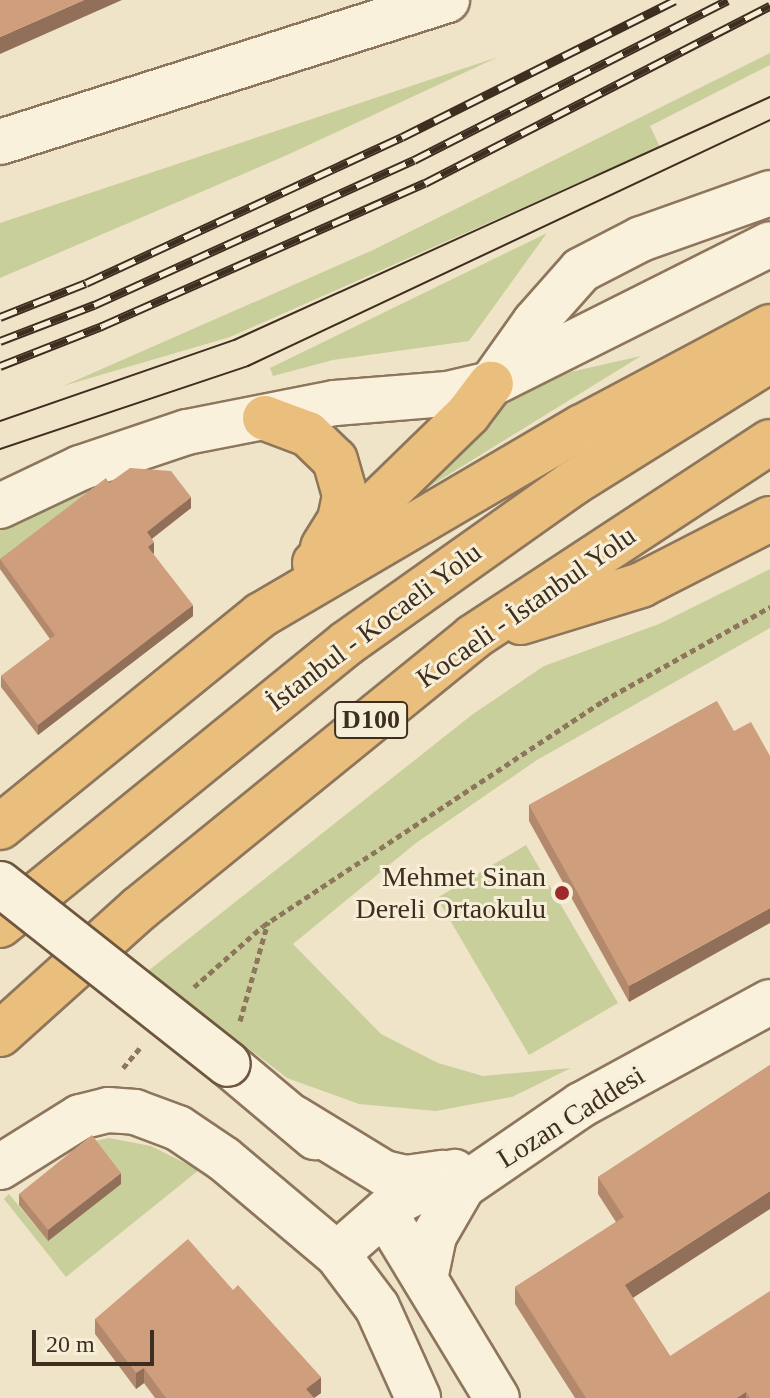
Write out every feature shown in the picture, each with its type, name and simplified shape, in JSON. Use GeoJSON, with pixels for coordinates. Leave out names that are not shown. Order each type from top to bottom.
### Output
{"type":"FeatureCollection","features":[{"type":"Feature","properties":{"kind":"highway"},"geometry":{"type":"LineString","coordinates":[[261,615],[582,427],[770,327]]}},
{"type":"Feature","properties":{"kind":"highway","name":"İstanbul - Kocaeli Yolu"},"geometry":{"type":"LineString","coordinates":[[0,925],[347,643],[573,483],[770,360]]}},
{"type":"Feature","properties":{"kind":"highway"},"geometry":{"type":"LineString","coordinates":[[0,827],[261,615],[468,414],[491,384]]}},
{"type":"Feature","properties":{"kind":"highway"},"geometry":{"type":"LineString","coordinates":[[261,615],[330,539],[345,496],[335,460],[323,445],[265,418]]}},
{"type":"Feature","properties":{"kind":"highway","name":"Kocaeli - İstanbul Yolu"},"geometry":{"type":"LineString","coordinates":[[0,1034],[140,908],[473,637],[770,442]]}},
{"type":"Feature","properties":{"kind":"highway"},"geometry":{"type":"LineString","coordinates":[[473,637],[641,585],[770,519]]}},
{"type":"Feature","properties":{"kind":"main road"},"geometry":{"type":"LineString","coordinates":[[0,142],[447,0]]}},
{"type":"Feature","properties":{"kind":"main road"},"geometry":{"type":"LineString","coordinates":[[491,384],[535,322],[581,270],[641,239],[770,193]]}},
{"type":"Feature","properties":{"kind":"main road"},"geometry":{"type":"LineString","coordinates":[[0,506],[141,444],[335,403],[448,394],[491,384],[770,244]]}},
{"type":"Feature","properties":{"kind":"main road"},"geometry":{"type":"LineString","coordinates":[[0,884],[228,1064],[343,1163],[386,1215],[497,1398]]}},
{"type":"Feature","properties":{"kind":"main road","name":"Lozan Caddesi"},"geometry":{"type":"LineString","coordinates":[[425,1279],[434,1236],[458,1179],[581,1105],[770,1002]]}},
{"type":"Feature","properties":{"kind":"main road"},"geometry":{"type":"LineString","coordinates":[[0,1167],[80,1117],[108,1110],[135,1112],[178,1128],[337,1254],[377,1307],[418,1398]]}},
{"type":"Feature","properties":{"kind":"main road"},"geometry":{"type":"LineString","coordinates":[[294,1118],[384,1173],[406,1178],[458,1179]]}},
{"type":"Feature","properties":{"kind":"main road"},"geometry":{"type":"LineString","coordinates":[[337,1254],[386,1215],[402,1218],[421,1210],[458,1179]]}},
{"type":"Feature","properties":{"kind":"path"},"geometry":{"type":"LineString","coordinates":[[189,993],[268,922],[603,701],[770,607]]}},
{"type":"Feature","properties":{"kind":"path"},"geometry":{"type":"LineString","coordinates":[[228,1064],[268,922]]}},
{"type":"Feature","properties":{"kind":"path"},"geometry":{"type":"LineString","coordinates":[[80,1117],[149,1038]]}},
{"type":"Feature","properties":{"kind":"green space"},"geometry":{"type":"Polygon","coordinates":[[[770,53],[770,65],[650,126],[660,147],[230,337],[63,386],[373,250],[770,53]]]}},
{"type":"Feature","properties":{"kind":"green space"},"geometry":{"type":"Polygon","coordinates":[[[498,57],[285,156],[0,278],[0,223],[498,57]]]}},
{"type":"Feature","properties":{"kind":"green space"},"geometry":{"type":"Polygon","coordinates":[[[547,233],[469,341],[333,360],[273,376],[270,368],[547,233]]]}},
{"type":"Feature","properties":{"kind":"green space"},"geometry":{"type":"Polygon","coordinates":[[[641,356],[393,509],[503,387],[641,356]]]}},
{"type":"Feature","properties":{"kind":"green space"},"geometry":{"type":"Polygon","coordinates":[[[96,477],[106,489],[0,569],[0,526],[96,477]]]}},
{"type":"Feature","properties":{"kind":"green space"},"geometry":{"type":"Polygon","coordinates":[[[770,569],[770,628],[537,760],[416,843],[293,944],[381,1034],[438,1063],[483,1076],[571,1068],[512,1097],[436,1111],[359,1104],[287,1078],[148,971],[473,714],[544,666],[659,624],[770,569]]]}},
{"type":"Feature","properties":{"kind":"green space"},"geometry":{"type":"Polygon","coordinates":[[[526,845],[618,1003],[529,1055],[437,898],[526,845]]]}},
{"type":"Feature","properties":{"kind":"green space"},"geometry":{"type":"Polygon","coordinates":[[[109,1138],[151,1146],[199,1170],[66,1277],[4,1199],[9,1194],[48,1241],[89,1142],[109,1138]]]}},
{"type":"Feature","properties":{"kind":"building"},"geometry":{"type":"Polygon","coordinates":[[[0,0],[84,0],[0,37],[0,0]]]}},
{"type":"Feature","properties":{"kind":"building"},"geometry":{"type":"Polygon","coordinates":[[[130,468],[171,471],[191,497],[147,532],[154,542],[148,547],[193,605],[38,725],[1,676],[55,635],[0,559],[106,478],[109,483],[130,468]]]}},
{"type":"Feature","properties":{"kind":"building"},"geometry":{"type":"Polygon","coordinates":[[[717,701],[734,731],[751,722],[770,756],[770,908],[629,986],[529,805],[717,701]]]}},
{"type":"Feature","properties":{"kind":"building"},"geometry":{"type":"Polygon","coordinates":[[[770,1065],[770,1191],[625,1285],[670,1356],[770,1291],[770,1398],[750,1398],[746,1392],[737,1398],[586,1398],[515,1287],[624,1217],[598,1177],[770,1065]]]}},
{"type":"Feature","properties":{"kind":"building"},"geometry":{"type":"Polygon","coordinates":[[[92,1135],[121,1173],[48,1230],[19,1194],[92,1135]]]}},
{"type":"Feature","properties":{"kind":"building"},"geometry":{"type":"Polygon","coordinates":[[[188,1239],[233,1290],[238,1285],[321,1377],[306,1389],[314,1398],[166,1398],[144,1368],[136,1373],[95,1319],[188,1239]]]}},
{"type":"Feature","properties":{"kind":"tram line"},"geometry":{"type":"LineString","coordinates":[[0,421],[234,340],[770,97]]}},
{"type":"Feature","properties":{"kind":"tram line"},"geometry":{"type":"LineString","coordinates":[[0,449],[248,366],[770,120]]}},
{"type":"Feature","properties":{"kind":"railway"},"geometry":{"type":"LineString","coordinates":[[0,317],[86,283],[402,137],[675,0]]}},
{"type":"Feature","properties":{"kind":"railway"},"geometry":{"type":"LineString","coordinates":[[0,341],[94,305],[414,160],[728,0]]}},
{"type":"Feature","properties":{"kind":"railway"},"geometry":{"type":"LineString","coordinates":[[0,366],[102,326],[425,183],[770,6]]}},
{"type":"Feature","properties":{"kind":"place","name":"Mehmet Sinan Dereli Ortaokulu"},"geometry":{"type":"Point","coordinates":[562,893]}}]}
